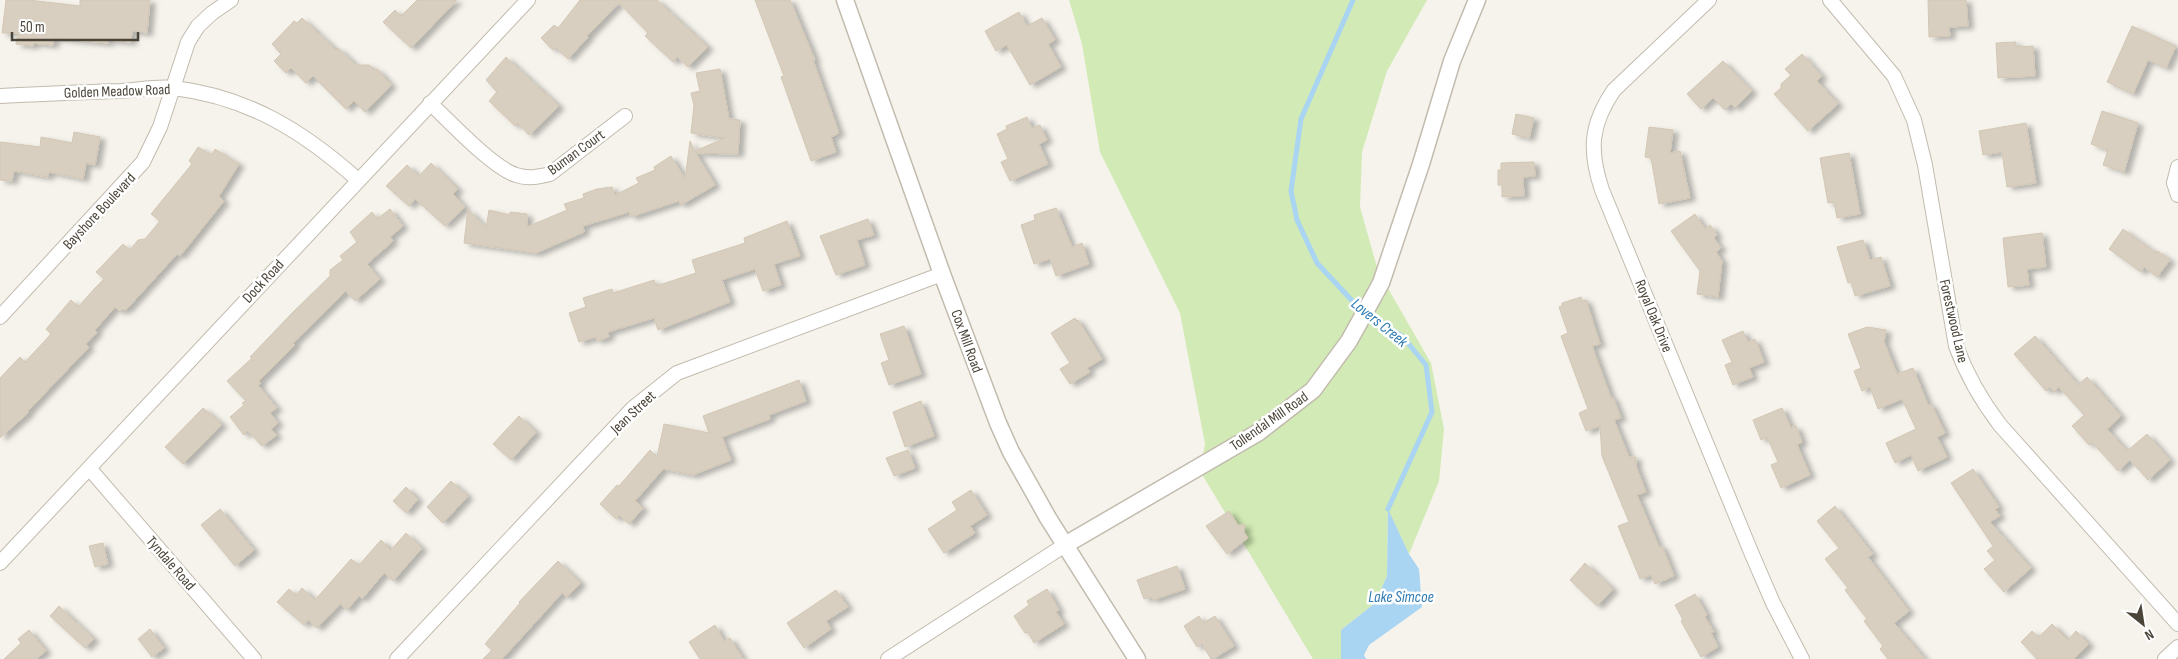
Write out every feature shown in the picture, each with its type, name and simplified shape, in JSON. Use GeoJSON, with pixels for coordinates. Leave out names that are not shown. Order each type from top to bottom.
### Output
{"type":"FeatureCollection","features":[{"type":"Feature","properties":{"kind":"street","name":"Bayshore Boulevard"},"geometry":{"type":"LineString","coordinates":[[0,318],[143,162],[160,127],[188,42],[198,26],[212,13],[231,0]]}},
{"type":"Feature","properties":{"kind":"street","name":"Dock Road"},"geometry":{"type":"LineString","coordinates":[[0,563],[528,0]]}},
{"type":"Feature","properties":{"kind":"street","name":"Cox Mill Road"},"geometry":{"type":"LineString","coordinates":[[846,0],[984,390],[1008,445],[1048,518],[1137,659]]}},
{"type":"Feature","properties":{"kind":"street","name":"Tollendal Mill Road"},"geometry":{"type":"LineString","coordinates":[[888,659],[1065,545],[1259,432],[1313,390],[1349,341],[1381,284],[1421,164],[1452,61],[1477,0]]}},
{"type":"Feature","properties":{"kind":"street","name":"Royal Oak Drive"},"geometry":{"type":"LineString","coordinates":[[1709,0],[1614,90],[1604,104],[1598,118],[1594,133],[1593,156],[1602,190],[1740,525],[1773,602],[1802,659]]}},
{"type":"Feature","properties":{"kind":"street","name":"Forestwood Lane"},"geometry":{"type":"LineString","coordinates":[[1830,0],[1894,76],[1914,120],[1925,165],[1956,346],[1978,396],[2000,425],[2178,624]]}},
{"type":"Feature","properties":{"kind":"street","name":"Golden Meadow Road"},"geometry":{"type":"LineString","coordinates":[[0,96],[173,88],[236,103],[269,116],[309,140],[358,180]]}},
{"type":"Feature","properties":{"kind":"street","name":"Buman Court"},"geometry":{"type":"LineString","coordinates":[[430,103],[502,169],[526,178],[537,178],[550,174],[625,116]]}},
{"type":"Feature","properties":{"kind":"street"},"geometry":{"type":"LineString","coordinates":[[2178,167],[2174,183],[2178,195]]}},
{"type":"Feature","properties":{"kind":"street","name":"Jean Street"},"geometry":{"type":"LineString","coordinates":[[398,659],[633,408],[677,373],[942,274]]}},
{"type":"Feature","properties":{"kind":"street","name":"Tyndale Road"},"geometry":{"type":"LineString","coordinates":[[89,468],[254,659]]}},
{"type":"Feature","properties":{"kind":"street"},"geometry":{"type":"LineString","coordinates":[[2165,659],[2178,647]]}},
{"type":"Feature","properties":{"kind":"green space"},"geometry":{"type":"Polygon","coordinates":[[[1069,0],[1427,0],[1387,71],[1362,152],[1360,207],[1378,271],[1431,363],[1444,429],[1439,481],[1409,554],[1388,510],[1387,576],[1375,603],[1341,630],[1341,659],[1313,659],[1200,471],[1205,444],[1180,313],[1100,152],[1082,44],[1069,0]]]}},
{"type":"Feature","properties":{"kind":"water","name":"Lake Simcoe"},"geometry":{"type":"Polygon","coordinates":[[[1388,509],[1409,554],[1419,569],[1422,607],[1369,645],[1364,655],[1366,659],[1341,659],[1341,630],[1375,603],[1387,576],[1388,509]]]}},
{"type":"Feature","properties":{"kind":"building"},"geometry":{"type":"Polygon","coordinates":[[[6,0],[29,0],[80,6],[80,0],[150,0],[147,33],[132,31],[131,42],[108,40],[108,43],[54,38],[53,45],[33,43],[33,46],[16,44],[18,33],[2,33],[6,0]]]}},
{"type":"Feature","properties":{"kind":"building"},"geometry":{"type":"Polygon","coordinates":[[[417,0],[457,0],[411,48],[383,22],[395,10],[401,16],[417,0]]]}},
{"type":"Feature","properties":{"kind":"building"},"geometry":{"type":"Polygon","coordinates":[[[580,0],[657,0],[708,47],[688,67],[677,57],[673,62],[645,36],[648,33],[619,3],[568,59],[555,47],[553,50],[541,38],[554,25],[558,28],[580,0]]]}},
{"type":"Feature","properties":{"kind":"building"},"geometry":{"type":"Polygon","coordinates":[[[755,0],[790,0],[815,60],[813,60],[839,133],[831,137],[836,152],[811,161],[781,77],[784,76],[755,0]]]}},
{"type":"Feature","properties":{"kind":"building"},"geometry":{"type":"Polygon","coordinates":[[[1928,0],[1966,0],[1968,26],[1949,27],[1950,36],[1929,37],[1928,0]]]}},
{"type":"Feature","properties":{"kind":"building"},"geometry":{"type":"Polygon","coordinates":[[[1019,12],[1027,26],[1042,18],[1055,40],[1048,44],[1061,67],[1030,85],[1007,45],[996,51],[985,31],[1019,12]]]}},
{"type":"Feature","properties":{"kind":"building"},"geometry":{"type":"Polygon","coordinates":[[[302,18],[336,50],[338,48],[356,65],[369,65],[374,70],[378,70],[391,85],[365,112],[354,101],[346,109],[313,76],[306,83],[291,68],[286,73],[274,61],[281,54],[272,44],[294,21],[297,23],[302,18]]]}},
{"type":"Feature","properties":{"kind":"building"},"geometry":{"type":"Polygon","coordinates":[[[2132,26],[2176,46],[2166,68],[2148,60],[2133,94],[2107,82],[2132,26]]]}},
{"type":"Feature","properties":{"kind":"building"},"geometry":{"type":"Polygon","coordinates":[[[2016,42],[2016,47],[2033,46],[2035,76],[1998,78],[1996,43],[2016,42]]]}},
{"type":"Feature","properties":{"kind":"building"},"geometry":{"type":"Polygon","coordinates":[[[1802,54],[1822,76],[1817,81],[1838,104],[1808,131],[1774,94],[1791,75],[1785,69],[1802,54]]]}},
{"type":"Feature","properties":{"kind":"building"},"geometry":{"type":"Polygon","coordinates":[[[506,57],[559,106],[529,135],[518,123],[515,126],[489,101],[497,92],[486,80],[506,57]]]}},
{"type":"Feature","properties":{"kind":"building"},"geometry":{"type":"Polygon","coordinates":[[[1723,61],[1752,91],[1735,108],[1731,104],[1725,110],[1713,98],[1701,109],[1687,94],[1723,61]]]}},
{"type":"Feature","properties":{"kind":"building"},"geometry":{"type":"Polygon","coordinates":[[[720,69],[729,119],[740,120],[738,154],[696,153],[715,185],[681,205],[679,201],[631,217],[629,212],[583,226],[584,232],[536,253],[464,243],[468,209],[486,228],[489,210],[510,215],[510,212],[527,214],[527,227],[567,210],[564,204],[584,198],[583,194],[597,189],[612,187],[615,195],[639,183],[636,178],[655,170],[654,167],[671,156],[685,179],[690,141],[695,151],[725,138],[691,133],[694,105],[691,93],[700,91],[696,73],[720,69]]]}},
{"type":"Feature","properties":{"kind":"building"},"geometry":{"type":"Polygon","coordinates":[[[2102,111],[2138,123],[2124,172],[2103,165],[2108,150],[2091,144],[2102,111]]]}},
{"type":"Feature","properties":{"kind":"building"},"geometry":{"type":"Polygon","coordinates":[[[1516,114],[1534,118],[1529,138],[1512,134],[1516,114]]]}},
{"type":"Feature","properties":{"kind":"building"},"geometry":{"type":"Polygon","coordinates":[[[1027,117],[1032,128],[1040,125],[1047,140],[1039,144],[1048,164],[1010,181],[1001,162],[1008,159],[997,134],[1007,129],[1006,126],[1027,117]]]}},
{"type":"Feature","properties":{"kind":"building"},"geometry":{"type":"Polygon","coordinates":[[[2026,123],[2036,183],[2007,187],[2002,152],[1983,155],[1979,131],[2026,123]]]}},
{"type":"Feature","properties":{"kind":"building"},"geometry":{"type":"Polygon","coordinates":[[[1649,127],[1673,130],[1670,153],[1680,151],[1690,198],[1659,204],[1651,158],[1645,157],[1649,127]]]}},
{"type":"Feature","properties":{"kind":"building"},"geometry":{"type":"Polygon","coordinates":[[[74,132],[100,137],[95,165],[86,163],[83,179],[49,172],[48,177],[14,171],[12,181],[0,180],[0,142],[40,147],[41,137],[72,143],[74,132]]]}},
{"type":"Feature","properties":{"kind":"building"},"geometry":{"type":"Polygon","coordinates":[[[198,147],[212,155],[215,149],[239,164],[219,196],[224,201],[180,256],[177,254],[125,311],[123,309],[120,312],[115,307],[95,330],[97,332],[86,344],[89,347],[28,413],[0,438],[0,378],[20,357],[25,362],[51,334],[46,329],[71,300],[78,307],[104,279],[96,272],[123,244],[130,250],[138,240],[145,239],[160,221],[151,214],[192,164],[189,161],[198,147]]]}},
{"type":"Feature","properties":{"kind":"building"},"geometry":{"type":"Polygon","coordinates":[[[1849,153],[1860,214],[1837,218],[1834,202],[1828,203],[1820,158],[1849,153]]]}},
{"type":"Feature","properties":{"kind":"building"},"geometry":{"type":"Polygon","coordinates":[[[1534,162],[1535,176],[1523,177],[1524,196],[1502,197],[1502,185],[1498,185],[1498,170],[1501,170],[1501,163],[1534,162]]]}},
{"type":"Feature","properties":{"kind":"building"},"geometry":{"type":"Polygon","coordinates":[[[431,163],[458,189],[453,194],[465,207],[445,226],[415,199],[409,206],[386,186],[407,165],[419,176],[431,163]]]}},
{"type":"Feature","properties":{"kind":"building"},"geometry":{"type":"Polygon","coordinates":[[[1056,208],[1072,247],[1082,243],[1089,264],[1056,276],[1050,259],[1034,264],[1021,225],[1035,220],[1034,215],[1056,208]]]}},
{"type":"Feature","properties":{"kind":"building"},"geometry":{"type":"Polygon","coordinates":[[[390,209],[403,226],[390,237],[393,241],[367,264],[380,279],[355,301],[346,291],[293,343],[295,345],[259,381],[261,383],[258,385],[277,408],[270,413],[278,423],[271,429],[277,435],[262,446],[248,431],[244,435],[230,417],[246,401],[227,381],[252,358],[250,357],[330,276],[330,270],[343,260],[340,256],[357,242],[350,232],[372,212],[377,219],[390,209]]]}},
{"type":"Feature","properties":{"kind":"building"},"geometry":{"type":"Polygon","coordinates":[[[1695,214],[1705,229],[1710,225],[1717,235],[1714,238],[1721,248],[1716,252],[1722,261],[1718,297],[1697,294],[1700,271],[1671,231],[1695,214]]]}},
{"type":"Feature","properties":{"kind":"building"},"geometry":{"type":"Polygon","coordinates":[[[868,219],[874,235],[857,240],[865,265],[836,275],[820,236],[868,219]]]}},
{"type":"Feature","properties":{"kind":"building"},"geometry":{"type":"Polygon","coordinates":[[[787,221],[800,256],[774,264],[781,285],[763,291],[755,269],[722,280],[730,302],[658,330],[654,318],[608,332],[609,337],[597,341],[596,337],[579,342],[569,313],[586,307],[583,298],[612,289],[613,293],[654,280],[656,286],[696,273],[692,260],[745,243],[744,238],[787,221]]]}},
{"type":"Feature","properties":{"kind":"building"},"geometry":{"type":"Polygon","coordinates":[[[2123,229],[2156,253],[2157,251],[2170,260],[2157,277],[2144,267],[2141,272],[2109,249],[2123,229]]]}},
{"type":"Feature","properties":{"kind":"building"},"geometry":{"type":"Polygon","coordinates":[[[2042,233],[2046,267],[2027,269],[2029,285],[2008,287],[2003,238],[2042,233]]]}},
{"type":"Feature","properties":{"kind":"building"},"geometry":{"type":"Polygon","coordinates":[[[1863,240],[1870,260],[1881,257],[1890,286],[1855,296],[1851,282],[1848,283],[1837,247],[1863,240]]]}},
{"type":"Feature","properties":{"kind":"building"},"geometry":{"type":"Polygon","coordinates":[[[1581,297],[1582,301],[1586,300],[1600,344],[1592,346],[1611,398],[1613,397],[1621,418],[1614,420],[1629,457],[1636,457],[1636,466],[1646,492],[1637,495],[1659,547],[1662,546],[1674,576],[1655,584],[1651,575],[1640,579],[1618,526],[1629,522],[1602,456],[1600,426],[1586,431],[1579,413],[1588,409],[1561,336],[1568,333],[1559,307],[1562,306],[1562,303],[1581,297]]]}},
{"type":"Feature","properties":{"kind":"building"},"geometry":{"type":"Polygon","coordinates":[[[1075,318],[1102,359],[1087,368],[1090,372],[1070,384],[1060,369],[1070,363],[1051,333],[1075,318]]]}},
{"type":"Feature","properties":{"kind":"building"},"geometry":{"type":"Polygon","coordinates":[[[904,326],[921,374],[889,385],[881,363],[889,360],[880,334],[904,326]]]}},
{"type":"Feature","properties":{"kind":"building"},"geometry":{"type":"Polygon","coordinates":[[[1867,327],[1886,330],[1884,342],[1897,374],[1913,368],[1928,405],[1931,404],[1945,433],[1937,437],[1947,457],[1918,471],[1911,455],[1895,463],[1886,443],[1916,429],[1902,399],[1878,409],[1870,387],[1862,391],[1854,371],[1861,368],[1848,334],[1867,327]]]}},
{"type":"Feature","properties":{"kind":"building"},"geometry":{"type":"Polygon","coordinates":[[[1743,331],[1748,342],[1755,339],[1764,362],[1749,368],[1753,377],[1733,385],[1725,365],[1732,362],[1722,340],[1743,331]]]}},
{"type":"Feature","properties":{"kind":"building"},"geometry":{"type":"Polygon","coordinates":[[[2035,336],[2078,385],[2087,377],[2121,416],[2107,429],[2127,451],[2147,434],[2170,460],[2148,480],[2130,460],[2118,471],[2092,442],[2089,445],[2072,426],[2084,415],[2059,387],[2054,392],[2050,387],[2046,391],[2014,354],[2035,336]]]}},
{"type":"Feature","properties":{"kind":"building"},"geometry":{"type":"Polygon","coordinates":[[[799,380],[806,401],[769,415],[770,419],[722,437],[731,460],[693,475],[663,469],[635,501],[643,508],[629,524],[619,515],[616,519],[600,504],[617,485],[619,486],[650,450],[657,457],[664,424],[709,433],[703,416],[799,380]]]}},
{"type":"Feature","properties":{"kind":"building"},"geometry":{"type":"Polygon","coordinates":[[[921,401],[934,436],[905,447],[893,412],[921,401]]]}},
{"type":"Feature","properties":{"kind":"building"},"geometry":{"type":"Polygon","coordinates":[[[203,408],[222,424],[183,464],[165,447],[203,408]]]}},
{"type":"Feature","properties":{"kind":"building"},"geometry":{"type":"Polygon","coordinates":[[[1782,408],[1791,428],[1796,426],[1802,442],[1797,445],[1810,475],[1781,488],[1771,465],[1778,462],[1767,437],[1761,440],[1753,420],[1782,408]]]}},
{"type":"Feature","properties":{"kind":"building"},"geometry":{"type":"Polygon","coordinates":[[[519,416],[536,432],[511,460],[493,444],[519,416]]]}},
{"type":"Feature","properties":{"kind":"building"},"geometry":{"type":"Polygon","coordinates":[[[908,450],[915,468],[894,476],[886,458],[908,450]]]}},
{"type":"Feature","properties":{"kind":"building"},"geometry":{"type":"Polygon","coordinates":[[[1973,469],[1999,507],[1995,509],[2000,516],[1990,522],[2031,568],[2004,592],[1984,569],[1995,560],[1987,551],[1993,546],[1951,483],[1973,469]]]}},
{"type":"Feature","properties":{"kind":"building"},"geometry":{"type":"Polygon","coordinates":[[[451,481],[468,496],[443,523],[427,507],[451,481]]]}},
{"type":"Feature","properties":{"kind":"building"},"geometry":{"type":"Polygon","coordinates":[[[406,487],[418,499],[406,513],[393,501],[406,487]]]}},
{"type":"Feature","properties":{"kind":"building"},"geometry":{"type":"Polygon","coordinates":[[[971,490],[987,515],[970,526],[975,533],[944,553],[928,529],[957,510],[952,502],[971,490]]]}},
{"type":"Feature","properties":{"kind":"building"},"geometry":{"type":"Polygon","coordinates":[[[1835,506],[1873,554],[1868,557],[1909,611],[1894,623],[1925,659],[1888,659],[1880,649],[1883,646],[1864,621],[1867,619],[1845,590],[1848,588],[1825,559],[1839,548],[1817,521],[1835,506]]]}},
{"type":"Feature","properties":{"kind":"building"},"geometry":{"type":"Polygon","coordinates":[[[220,509],[254,550],[235,566],[201,525],[220,509]]]}},
{"type":"Feature","properties":{"kind":"building"},"geometry":{"type":"Polygon","coordinates":[[[1229,511],[1238,525],[1245,525],[1244,532],[1248,538],[1227,554],[1206,526],[1229,511]]]}},
{"type":"Feature","properties":{"kind":"building"},"geometry":{"type":"Polygon","coordinates":[[[406,533],[422,548],[393,581],[384,573],[362,599],[359,596],[347,610],[340,604],[317,628],[308,620],[304,625],[277,602],[289,589],[296,595],[302,588],[315,600],[351,559],[359,565],[381,540],[391,550],[406,533]]]}},
{"type":"Feature","properties":{"kind":"building"},"geometry":{"type":"Polygon","coordinates":[[[103,543],[108,564],[95,567],[89,546],[103,543]]]}},
{"type":"Feature","properties":{"kind":"building"},"geometry":{"type":"Polygon","coordinates":[[[558,561],[581,583],[567,597],[562,593],[502,659],[483,659],[492,650],[485,644],[519,602],[558,561]]]}},
{"type":"Feature","properties":{"kind":"building"},"geometry":{"type":"Polygon","coordinates":[[[1585,563],[1613,589],[1597,606],[1570,580],[1585,563]]]}},
{"type":"Feature","properties":{"kind":"building"},"geometry":{"type":"Polygon","coordinates":[[[1177,566],[1185,589],[1153,600],[1151,597],[1144,599],[1137,580],[1177,566]]]}},
{"type":"Feature","properties":{"kind":"building"},"geometry":{"type":"Polygon","coordinates":[[[1047,589],[1059,610],[1056,612],[1064,624],[1034,643],[1028,632],[1025,633],[1014,616],[1029,605],[1027,601],[1047,589]]]}},
{"type":"Feature","properties":{"kind":"building"},"geometry":{"type":"Polygon","coordinates":[[[836,590],[848,607],[826,621],[831,629],[804,648],[787,623],[836,590]]]}},
{"type":"Feature","properties":{"kind":"building"},"geometry":{"type":"Polygon","coordinates":[[[1695,594],[1707,615],[1705,617],[1714,632],[1711,633],[1718,647],[1701,657],[1681,621],[1683,620],[1675,605],[1695,594]]]}},
{"type":"Feature","properties":{"kind":"building"},"geometry":{"type":"Polygon","coordinates":[[[59,606],[94,639],[85,648],[50,616],[59,606]]]}},
{"type":"Feature","properties":{"kind":"building"},"geometry":{"type":"Polygon","coordinates":[[[1199,616],[1203,623],[1215,616],[1234,646],[1213,659],[1211,659],[1202,644],[1197,647],[1184,626],[1199,616]]]}},
{"type":"Feature","properties":{"kind":"building"},"geometry":{"type":"Polygon","coordinates":[[[2052,624],[2068,640],[2076,631],[2089,644],[2074,659],[2037,659],[2021,642],[2032,631],[2039,637],[2052,624]]]}},
{"type":"Feature","properties":{"kind":"building"},"geometry":{"type":"Polygon","coordinates":[[[715,625],[724,641],[730,638],[743,659],[700,659],[689,642],[715,625]]]}},
{"type":"Feature","properties":{"kind":"building"},"geometry":{"type":"Polygon","coordinates":[[[150,629],[164,648],[152,657],[138,639],[150,629]]]}},
{"type":"Feature","properties":{"kind":"building"},"geometry":{"type":"Polygon","coordinates":[[[29,630],[46,651],[36,659],[4,659],[21,643],[18,639],[29,630]]]}},
{"type":"Feature","properties":{"kind":"waterway","name":"Lovers Creek"},"geometry":{"type":"LineString","coordinates":[[1353,0],[1301,119],[1291,191],[1297,220],[1317,263],[1358,307],[1402,336],[1426,365],[1432,412],[1388,509]]}}]}
